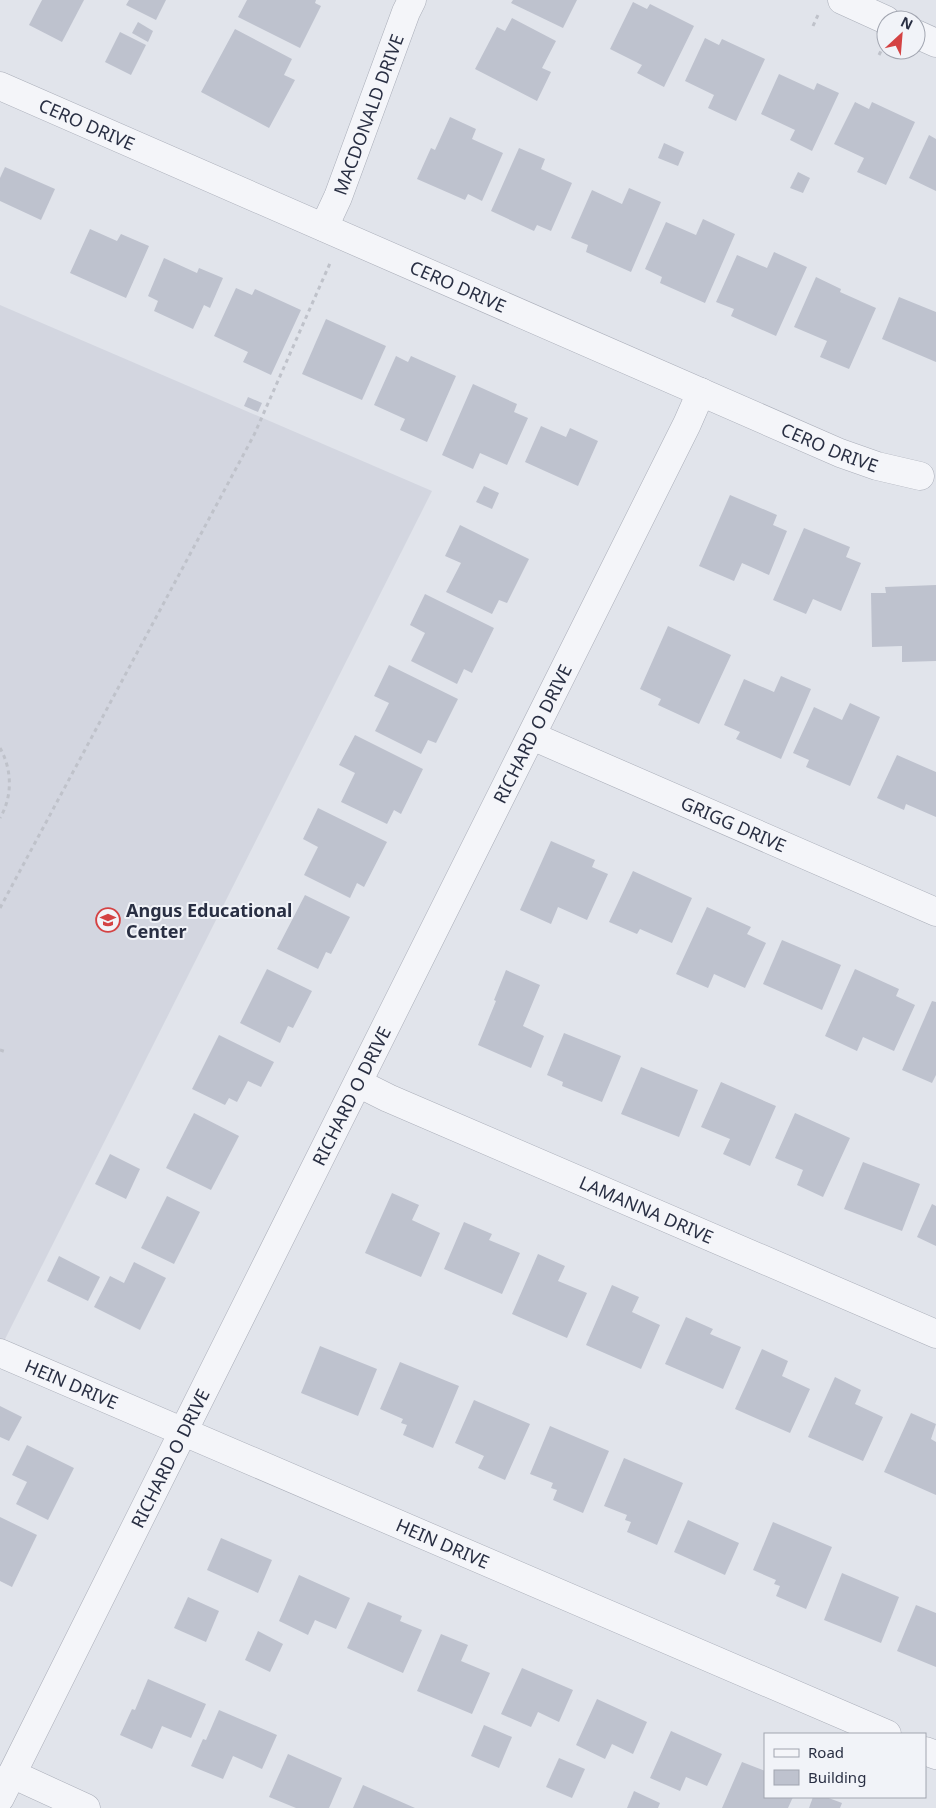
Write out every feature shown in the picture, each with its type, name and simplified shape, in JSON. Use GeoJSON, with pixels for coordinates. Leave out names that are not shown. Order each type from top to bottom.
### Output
{"type":"FeatureCollection","features":[{"type":"Feature","properties":{"kind":"street","name":"MACDONALD DRIVE"},"geometry":{"type":"LineString","coordinates":[[324,227],[338,197],[412,0]]}},
{"type":"Feature","properties":{"kind":"street","name":"CERO DRIVE"},"geometry":{"type":"LineString","coordinates":[[0,86],[840,452],[876,466],[920,476]]}},
{"type":"Feature","properties":{"kind":"street","name":"RICHARD O DRIVE"},"geometry":{"type":"LineString","coordinates":[[0,1798],[532,736],[702,392]]}},
{"type":"Feature","properties":{"kind":"street","name":"GRIGG DRIVE"},"geometry":{"type":"LineString","coordinates":[[532,736],[936,912]]}},
{"type":"Feature","properties":{"kind":"street","name":"LAMANNA DRIVE"},"geometry":{"type":"LineString","coordinates":[[358,1083],[388,1098],[936,1334]]}},
{"type":"Feature","properties":{"kind":"street","name":"HEIN DRIVE"},"geometry":{"type":"LineString","coordinates":[[0,1353],[885,1733]]}},
{"type":"Feature","properties":{"kind":"street"},"geometry":{"type":"LineString","coordinates":[[12,1774],[86,1808]]}},
{"type":"Feature","properties":{"kind":"path"},"geometry":{"type":"LineString","coordinates":[[812,26],[856,8]]}},
{"type":"Feature","properties":{"kind":"path"},"geometry":{"type":"LineString","coordinates":[[0,908],[254,435],[334,254]]}},
{"type":"Feature","properties":{"kind":"path"},"geometry":{"type":"LineString","coordinates":[[0,748],[6,758],[10,783],[6,808],[0,818]]}},
{"type":"Feature","properties":{"kind":"path"},"geometry":{"type":"LineString","coordinates":[[0,1050],[6,1052]]}},
{"type":"Feature","properties":{"kind":"shaded area","name":"Angus Educational Center"},"geometry":{"type":"Polygon","coordinates":[[[0,305],[432,491],[0,1349],[0,305]]]}},
{"type":"Feature","properties":{"kind":"building"},"geometry":{"type":"Polygon","coordinates":[[[42,0],[84,0],[62,42],[29,25],[42,0]]]}},
{"type":"Feature","properties":{"kind":"building"},"geometry":{"type":"Polygon","coordinates":[[[129,0],[166,0],[156,20],[126,5],[129,0]]]}},
{"type":"Feature","properties":{"kind":"building"},"geometry":{"type":"Polygon","coordinates":[[[247,0],[316,0],[315,3],[321,6],[300,48],[238,17],[247,0]]]}},
{"type":"Feature","properties":{"kind":"building"},"geometry":{"type":"Polygon","coordinates":[[[513,0],[577,0],[563,28],[511,3],[513,0]]]}},
{"type":"Feature","properties":{"kind":"building"},"geometry":{"type":"Polygon","coordinates":[[[633,2],[647,9],[650,4],[694,26],[664,87],[637,73],[642,65],[610,49],[633,2]]]}},
{"type":"Feature","properties":{"kind":"building"},"geometry":{"type":"Polygon","coordinates":[[[512,18],[556,41],[542,68],[551,72],[537,101],[475,69],[497,27],[505,31],[512,18]]]}},
{"type":"Feature","properties":{"kind":"building"},"geometry":{"type":"Polygon","coordinates":[[[138,22],[153,31],[148,42],[132,33],[138,22]]]}},
{"type":"Feature","properties":{"kind":"building"},"geometry":{"type":"Polygon","coordinates":[[[235,29],[292,59],[284,75],[295,80],[269,128],[201,92],[235,29]]]}},
{"type":"Feature","properties":{"kind":"building"},"geometry":{"type":"Polygon","coordinates":[[[120,32],[146,45],[131,75],[105,62],[120,32]]]}},
{"type":"Feature","properties":{"kind":"building"},"geometry":{"type":"Polygon","coordinates":[[[705,38],[719,45],[722,39],[765,59],[736,121],[708,108],[714,95],[685,81],[705,38]]]}},
{"type":"Feature","properties":{"kind":"building"},"geometry":{"type":"Polygon","coordinates":[[[779,74],[814,90],[817,83],[839,93],[812,151],[790,140],[795,130],[761,114],[779,74]]]}},
{"type":"Feature","properties":{"kind":"building"},"geometry":{"type":"Polygon","coordinates":[[[855,102],[869,109],[872,102],[915,122],[886,185],[857,172],[864,158],[834,144],[855,102]]]}},
{"type":"Feature","properties":{"kind":"building"},"geometry":{"type":"Polygon","coordinates":[[[450,117],[476,129],[472,139],[503,153],[482,201],[468,194],[465,200],[417,179],[431,148],[435,150],[450,117]]]}},
{"type":"Feature","properties":{"kind":"building"},"geometry":{"type":"Polygon","coordinates":[[[929,135],[936,139],[936,191],[909,178],[929,135]]]}},
{"type":"Feature","properties":{"kind":"building"},"geometry":{"type":"Polygon","coordinates":[[[664,143],[684,152],[678,166],[658,158],[664,143]]]}},
{"type":"Feature","properties":{"kind":"building"},"geometry":{"type":"Polygon","coordinates":[[[519,148],[545,159],[541,169],[572,183],[551,231],[537,225],[534,231],[491,211],[519,148]]]}},
{"type":"Feature","properties":{"kind":"building"},"geometry":{"type":"Polygon","coordinates":[[[5,167],[55,189],[41,220],[0,201],[0,178],[5,167]]]}},
{"type":"Feature","properties":{"kind":"building"},"geometry":{"type":"Polygon","coordinates":[[[798,172],[810,178],[803,193],[790,188],[798,172]]]}},
{"type":"Feature","properties":{"kind":"building"},"geometry":{"type":"Polygon","coordinates":[[[629,188],[661,202],[631,272],[586,252],[588,245],[571,238],[592,190],[622,204],[629,188]]]}},
{"type":"Feature","properties":{"kind":"building"},"geometry":{"type":"Polygon","coordinates":[[[703,219],[735,234],[705,303],[660,283],[662,277],[645,269],[666,222],[696,235],[703,219]]]}},
{"type":"Feature","properties":{"kind":"building"},"geometry":{"type":"Polygon","coordinates":[[[90,229],[117,241],[121,234],[149,246],[126,298],[70,273],[90,229]]]}},
{"type":"Feature","properties":{"kind":"building"},"geometry":{"type":"Polygon","coordinates":[[[774,252],[807,267],[776,336],[731,316],[734,309],[716,302],[737,255],[767,268],[774,252]]]}},
{"type":"Feature","properties":{"kind":"building"},"geometry":{"type":"Polygon","coordinates":[[[164,258],[197,273],[199,268],[223,278],[210,308],[204,305],[193,329],[154,311],[158,301],[148,296],[164,258]]]}},
{"type":"Feature","properties":{"kind":"building"},"geometry":{"type":"Polygon","coordinates":[[[816,277],[841,289],[840,292],[876,308],[849,369],[820,357],[827,341],[794,327],[816,277]]]}},
{"type":"Feature","properties":{"kind":"building"},"geometry":{"type":"Polygon","coordinates":[[[236,288],[252,295],[255,289],[301,310],[271,375],[243,362],[248,352],[214,336],[236,288]]]}},
{"type":"Feature","properties":{"kind":"building"},"geometry":{"type":"Polygon","coordinates":[[[899,297],[936,312],[936,362],[882,339],[899,297]]]}},
{"type":"Feature","properties":{"kind":"building"},"geometry":{"type":"Polygon","coordinates":[[[326,319],[386,346],[362,400],[302,374],[326,319]]]}},
{"type":"Feature","properties":{"kind":"building"},"geometry":{"type":"Polygon","coordinates":[[[396,356],[408,362],[411,356],[456,376],[427,442],[400,430],[405,419],[374,405],[396,356]]]}},
{"type":"Feature","properties":{"kind":"building"},"geometry":{"type":"Polygon","coordinates":[[[473,384],[517,404],[514,412],[528,418],[507,465],[480,453],[473,469],[442,455],[473,384]]]}},
{"type":"Feature","properties":{"kind":"building"},"geometry":{"type":"Polygon","coordinates":[[[248,397],[262,403],[258,412],[244,406],[248,397]]]}},
{"type":"Feature","properties":{"kind":"building"},"geometry":{"type":"Polygon","coordinates":[[[541,426],[566,437],[570,428],[598,441],[578,486],[525,462],[541,426]]]}},
{"type":"Feature","properties":{"kind":"building"},"geometry":{"type":"Polygon","coordinates":[[[484,486],[499,493],[492,509],[476,502],[484,486]]]}},
{"type":"Feature","properties":{"kind":"building"},"geometry":{"type":"Polygon","coordinates":[[[730,495],[777,515],[773,525],[787,531],[769,575],[742,563],[734,581],[699,566],[730,495]]]}},
{"type":"Feature","properties":{"kind":"building"},"geometry":{"type":"Polygon","coordinates":[[[460,525],[529,559],[507,603],[499,600],[492,614],[446,592],[461,563],[445,556],[460,525]]]}},
{"type":"Feature","properties":{"kind":"building"},"geometry":{"type":"Polygon","coordinates":[[[804,528],[850,547],[846,557],[861,563],[841,611],[813,599],[806,614],[773,600],[804,528]]]}},
{"type":"Feature","properties":{"kind":"building"},"geometry":{"type":"Polygon","coordinates":[[[936,585],[936,661],[902,662],[902,646],[872,647],[871,593],[886,593],[885,587],[936,585]]]}},
{"type":"Feature","properties":{"kind":"building"},"geometry":{"type":"Polygon","coordinates":[[[425,594],[494,628],[472,673],[464,669],[457,684],[411,661],[425,633],[410,625],[425,594]]]}},
{"type":"Feature","properties":{"kind":"building"},"geometry":{"type":"Polygon","coordinates":[[[668,626],[731,655],[699,724],[658,705],[661,699],[640,689],[668,626]]]}},
{"type":"Feature","properties":{"kind":"building"},"geometry":{"type":"Polygon","coordinates":[[[389,665],[458,699],[436,743],[428,740],[421,754],[375,731],[389,703],[374,696],[389,665]]]}},
{"type":"Feature","properties":{"kind":"building"},"geometry":{"type":"Polygon","coordinates":[[[781,676],[811,689],[781,759],[736,739],[740,732],[724,725],[744,679],[774,692],[781,676]]]}},
{"type":"Feature","properties":{"kind":"building"},"geometry":{"type":"Polygon","coordinates":[[[850,703],[880,717],[850,786],[806,767],[809,760],[793,753],[814,707],[842,720],[850,703]]]}},
{"type":"Feature","properties":{"kind":"building"},"geometry":{"type":"Polygon","coordinates":[[[355,735],[423,769],[401,814],[394,810],[387,824],[341,802],[355,773],[339,765],[355,735]]]}},
{"type":"Feature","properties":{"kind":"building"},"geometry":{"type":"Polygon","coordinates":[[[897,755],[936,772],[936,817],[906,804],[904,810],[877,798],[897,755]]]}},
{"type":"Feature","properties":{"kind":"building"},"geometry":{"type":"Polygon","coordinates":[[[318,808],[387,842],[364,887],[357,883],[350,898],[304,875],[318,847],[303,839],[318,808]]]}},
{"type":"Feature","properties":{"kind":"building"},"geometry":{"type":"Polygon","coordinates":[[[551,841],[595,860],[592,867],[608,874],[587,920],[558,907],[551,924],[520,910],[551,841]]]}},
{"type":"Feature","properties":{"kind":"building"},"geometry":{"type":"Polygon","coordinates":[[[633,871],[692,898],[672,943],[640,929],[637,934],[609,922],[633,871]]]}},
{"type":"Feature","properties":{"kind":"building"},"geometry":{"type":"Polygon","coordinates":[[[305,895],[350,917],[331,954],[326,952],[318,969],[277,949],[305,895]]]}},
{"type":"Feature","properties":{"kind":"building"},"geometry":{"type":"Polygon","coordinates":[[[707,907],[751,927],[747,934],[766,943],[745,988],[714,974],[708,988],[676,974],[707,907]]]}},
{"type":"Feature","properties":{"kind":"building"},"geometry":{"type":"Polygon","coordinates":[[[782,940],[841,965],[822,1010],[763,984],[782,940]]]}},
{"type":"Feature","properties":{"kind":"building"},"geometry":{"type":"Polygon","coordinates":[[[267,969],[312,991],[293,1028],[288,1026],[280,1043],[240,1023],[267,969]]]}},
{"type":"Feature","properties":{"kind":"building"},"geometry":{"type":"Polygon","coordinates":[[[855,969],[899,989],[896,996],[915,1005],[894,1051],[863,1037],[857,1051],[825,1036],[855,969]]]}},
{"type":"Feature","properties":{"kind":"building"},"geometry":{"type":"Polygon","coordinates":[[[506,970],[540,985],[523,1026],[544,1036],[531,1068],[478,1045],[506,970]]]}},
{"type":"Feature","properties":{"kind":"building"},"geometry":{"type":"Polygon","coordinates":[[[932,1001],[936,1002],[936,1075],[932,1083],[902,1070],[932,1001]]]}},
{"type":"Feature","properties":{"kind":"building"},"geometry":{"type":"Polygon","coordinates":[[[564,1033],[621,1056],[602,1102],[562,1086],[563,1082],[547,1075],[564,1033]]]}},
{"type":"Feature","properties":{"kind":"building"},"geometry":{"type":"Polygon","coordinates":[[[219,1035],[274,1062],[261,1087],[248,1081],[237,1102],[229,1098],[225,1105],[192,1089],[219,1035]]]}},
{"type":"Feature","properties":{"kind":"building"},"geometry":{"type":"Polygon","coordinates":[[[641,1067],[698,1090],[679,1137],[621,1114],[641,1067]]]}},
{"type":"Feature","properties":{"kind":"building"},"geometry":{"type":"Polygon","coordinates":[[[721,1082],[776,1106],[750,1166],[723,1154],[730,1139],[701,1127],[721,1082]]]}},
{"type":"Feature","properties":{"kind":"building"},"geometry":{"type":"Polygon","coordinates":[[[194,1113],[239,1136],[211,1190],[166,1168],[194,1113]]]}},
{"type":"Feature","properties":{"kind":"building"},"geometry":{"type":"Polygon","coordinates":[[[795,1113],[850,1138],[823,1197],[797,1185],[803,1170],[775,1158],[795,1113]]]}},
{"type":"Feature","properties":{"kind":"building"},"geometry":{"type":"Polygon","coordinates":[[[110,1154],[140,1169],[126,1199],[95,1184],[110,1154]]]}},
{"type":"Feature","properties":{"kind":"building"},"geometry":{"type":"Polygon","coordinates":[[[863,1162],[920,1184],[902,1231],[844,1209],[863,1162]]]}},
{"type":"Feature","properties":{"kind":"building"},"geometry":{"type":"Polygon","coordinates":[[[392,1193],[419,1205],[412,1220],[440,1233],[421,1277],[365,1253],[392,1193]]]}},
{"type":"Feature","properties":{"kind":"building"},"geometry":{"type":"Polygon","coordinates":[[[167,1196],[200,1212],[174,1264],[141,1248],[167,1196]]]}},
{"type":"Feature","properties":{"kind":"building"},"geometry":{"type":"Polygon","coordinates":[[[932,1204],[936,1206],[936,1246],[917,1237],[932,1204]]]}},
{"type":"Feature","properties":{"kind":"building"},"geometry":{"type":"Polygon","coordinates":[[[464,1222],[492,1234],[489,1240],[520,1253],[502,1294],[444,1269],[464,1222]]]}},
{"type":"Feature","properties":{"kind":"building"},"geometry":{"type":"Polygon","coordinates":[[[538,1254],[565,1266],[558,1281],[587,1293],[567,1338],[512,1314],[538,1254]]]}},
{"type":"Feature","properties":{"kind":"building"},"geometry":{"type":"Polygon","coordinates":[[[59,1256],[100,1277],[88,1301],[47,1281],[59,1256]]]}},
{"type":"Feature","properties":{"kind":"building"},"geometry":{"type":"Polygon","coordinates":[[[134,1262],[166,1278],[140,1330],[94,1307],[110,1276],[124,1283],[134,1262]]]}},
{"type":"Feature","properties":{"kind":"building"},"geometry":{"type":"Polygon","coordinates":[[[612,1285],[639,1297],[632,1312],[660,1325],[641,1369],[586,1345],[612,1285]]]}},
{"type":"Feature","properties":{"kind":"building"},"geometry":{"type":"Polygon","coordinates":[[[686,1317],[713,1329],[710,1334],[741,1347],[723,1389],[665,1364],[686,1317]]]}},
{"type":"Feature","properties":{"kind":"building"},"geometry":{"type":"Polygon","coordinates":[[[320,1346],[377,1369],[358,1416],[301,1393],[320,1346]]]}},
{"type":"Feature","properties":{"kind":"building"},"geometry":{"type":"Polygon","coordinates":[[[762,1349],[788,1361],[782,1376],[810,1389],[790,1433],[735,1409],[762,1349]]]}},
{"type":"Feature","properties":{"kind":"building"},"geometry":{"type":"Polygon","coordinates":[[[400,1362],[459,1386],[433,1448],[403,1435],[407,1425],[401,1423],[403,1419],[380,1409],[400,1362]]]}},
{"type":"Feature","properties":{"kind":"building"},"geometry":{"type":"Polygon","coordinates":[[[835,1377],[861,1390],[855,1404],[883,1417],[863,1461],[808,1437],[835,1377]]]}},
{"type":"Feature","properties":{"kind":"building"},"geometry":{"type":"Polygon","coordinates":[[[474,1400],[530,1424],[505,1480],[478,1468],[484,1456],[455,1443],[474,1400]]]}},
{"type":"Feature","properties":{"kind":"building"},"geometry":{"type":"Polygon","coordinates":[[[0,1406],[22,1417],[9,1441],[0,1437],[0,1406]]]}},
{"type":"Feature","properties":{"kind":"building"},"geometry":{"type":"Polygon","coordinates":[[[911,1413],[936,1424],[931,1439],[936,1442],[936,1495],[884,1472],[911,1413]]]}},
{"type":"Feature","properties":{"kind":"building"},"geometry":{"type":"Polygon","coordinates":[[[550,1426],[609,1451],[583,1513],[553,1500],[557,1490],[551,1488],[553,1483],[530,1474],[550,1426]]]}},
{"type":"Feature","properties":{"kind":"building"},"geometry":{"type":"Polygon","coordinates":[[[27,1445],[74,1468],[48,1520],[16,1504],[27,1482],[12,1475],[27,1445]]]}},
{"type":"Feature","properties":{"kind":"building"},"geometry":{"type":"Polygon","coordinates":[[[624,1458],[683,1483],[657,1545],[627,1532],[631,1522],[625,1520],[627,1515],[604,1506],[624,1458]]]}},
{"type":"Feature","properties":{"kind":"building"},"geometry":{"type":"Polygon","coordinates":[[[0,1517],[37,1535],[12,1587],[0,1581],[0,1517]]]}},
{"type":"Feature","properties":{"kind":"building"},"geometry":{"type":"Polygon","coordinates":[[[688,1520],[739,1543],[725,1575],[674,1552],[688,1520]]]}},
{"type":"Feature","properties":{"kind":"building"},"geometry":{"type":"Polygon","coordinates":[[[773,1522],[832,1547],[806,1609],[776,1596],[780,1586],[774,1584],[776,1580],[753,1570],[773,1522]]]}},
{"type":"Feature","properties":{"kind":"building"},"geometry":{"type":"Polygon","coordinates":[[[221,1538],[272,1560],[258,1593],[207,1570],[221,1538]]]}},
{"type":"Feature","properties":{"kind":"building"},"geometry":{"type":"Polygon","coordinates":[[[842,1573],[899,1597],[881,1643],[824,1620],[842,1573]]]}},
{"type":"Feature","properties":{"kind":"building"},"geometry":{"type":"Polygon","coordinates":[[[299,1575],[350,1598],[336,1629],[315,1620],[308,1635],[279,1621],[299,1575]]]}},
{"type":"Feature","properties":{"kind":"building"},"geometry":{"type":"Polygon","coordinates":[[[188,1597],[219,1611],[206,1642],[174,1628],[188,1597]]]}},
{"type":"Feature","properties":{"kind":"building"},"geometry":{"type":"Polygon","coordinates":[[[368,1602],[402,1616],[400,1621],[422,1630],[403,1673],[347,1648],[368,1602]]]}},
{"type":"Feature","properties":{"kind":"building"},"geometry":{"type":"Polygon","coordinates":[[[916,1605],[936,1613],[936,1667],[897,1651],[916,1605]]]}},
{"type":"Feature","properties":{"kind":"building"},"geometry":{"type":"Polygon","coordinates":[[[258,1631],[283,1644],[270,1672],[245,1660],[258,1631]]]}},
{"type":"Feature","properties":{"kind":"building"},"geometry":{"type":"Polygon","coordinates":[[[441,1634],[468,1645],[461,1661],[490,1673],[472,1714],[417,1691],[441,1634]]]}},
{"type":"Feature","properties":{"kind":"building"},"geometry":{"type":"Polygon","coordinates":[[[522,1668],[573,1690],[559,1722],[538,1712],[531,1727],[501,1714],[522,1668]]]}},
{"type":"Feature","properties":{"kind":"building"},"geometry":{"type":"Polygon","coordinates":[[[148,1679],[206,1704],[191,1738],[162,1726],[152,1749],[120,1735],[132,1709],[135,1710],[148,1679]]]}},
{"type":"Feature","properties":{"kind":"building"},"geometry":{"type":"Polygon","coordinates":[[[597,1699],[647,1722],[633,1754],[612,1744],[605,1759],[576,1745],[597,1699]]]}},
{"type":"Feature","properties":{"kind":"building"},"geometry":{"type":"Polygon","coordinates":[[[219,1710],[277,1735],[262,1769],[233,1756],[223,1779],[191,1766],[203,1739],[206,1740],[219,1710]]]}},
{"type":"Feature","properties":{"kind":"building"},"geometry":{"type":"Polygon","coordinates":[[[484,1725],[512,1737],[499,1768],[471,1756],[484,1725]]]}},
{"type":"Feature","properties":{"kind":"building"},"geometry":{"type":"Polygon","coordinates":[[[671,1731],[722,1754],[707,1786],[686,1777],[680,1791],[650,1778],[671,1731]]]}},
{"type":"Feature","properties":{"kind":"building"},"geometry":{"type":"Polygon","coordinates":[[[288,1754],[342,1778],[329,1808],[296,1808],[269,1797],[288,1754]]]}},
{"type":"Feature","properties":{"kind":"building"},"geometry":{"type":"Polygon","coordinates":[[[559,1758],[585,1769],[572,1798],[546,1787],[559,1758]]]}},
{"type":"Feature","properties":{"kind":"building"},"geometry":{"type":"Polygon","coordinates":[[[742,1762],[764,1771],[764,1798],[793,1798],[788,1808],[722,1808],[742,1762]]]}},
{"type":"Feature","properties":{"kind":"building"},"geometry":{"type":"Polygon","coordinates":[[[363,1785],[415,1808],[353,1808],[363,1785]]]}},
{"type":"Feature","properties":{"kind":"building"},"geometry":{"type":"Polygon","coordinates":[[[634,1791],[660,1803],[658,1808],[627,1808],[634,1791]]]}},
{"type":"Feature","properties":{"kind":"building"},"geometry":{"type":"Polygon","coordinates":[[[813,1798],[829,1798],[842,1803],[840,1808],[809,1808],[813,1798]]]}},
{"type":"Feature","properties":{"kind":"place","name":"Angus Educational Center"},"geometry":{"type":"Point","coordinates":[108,920]}}]}
